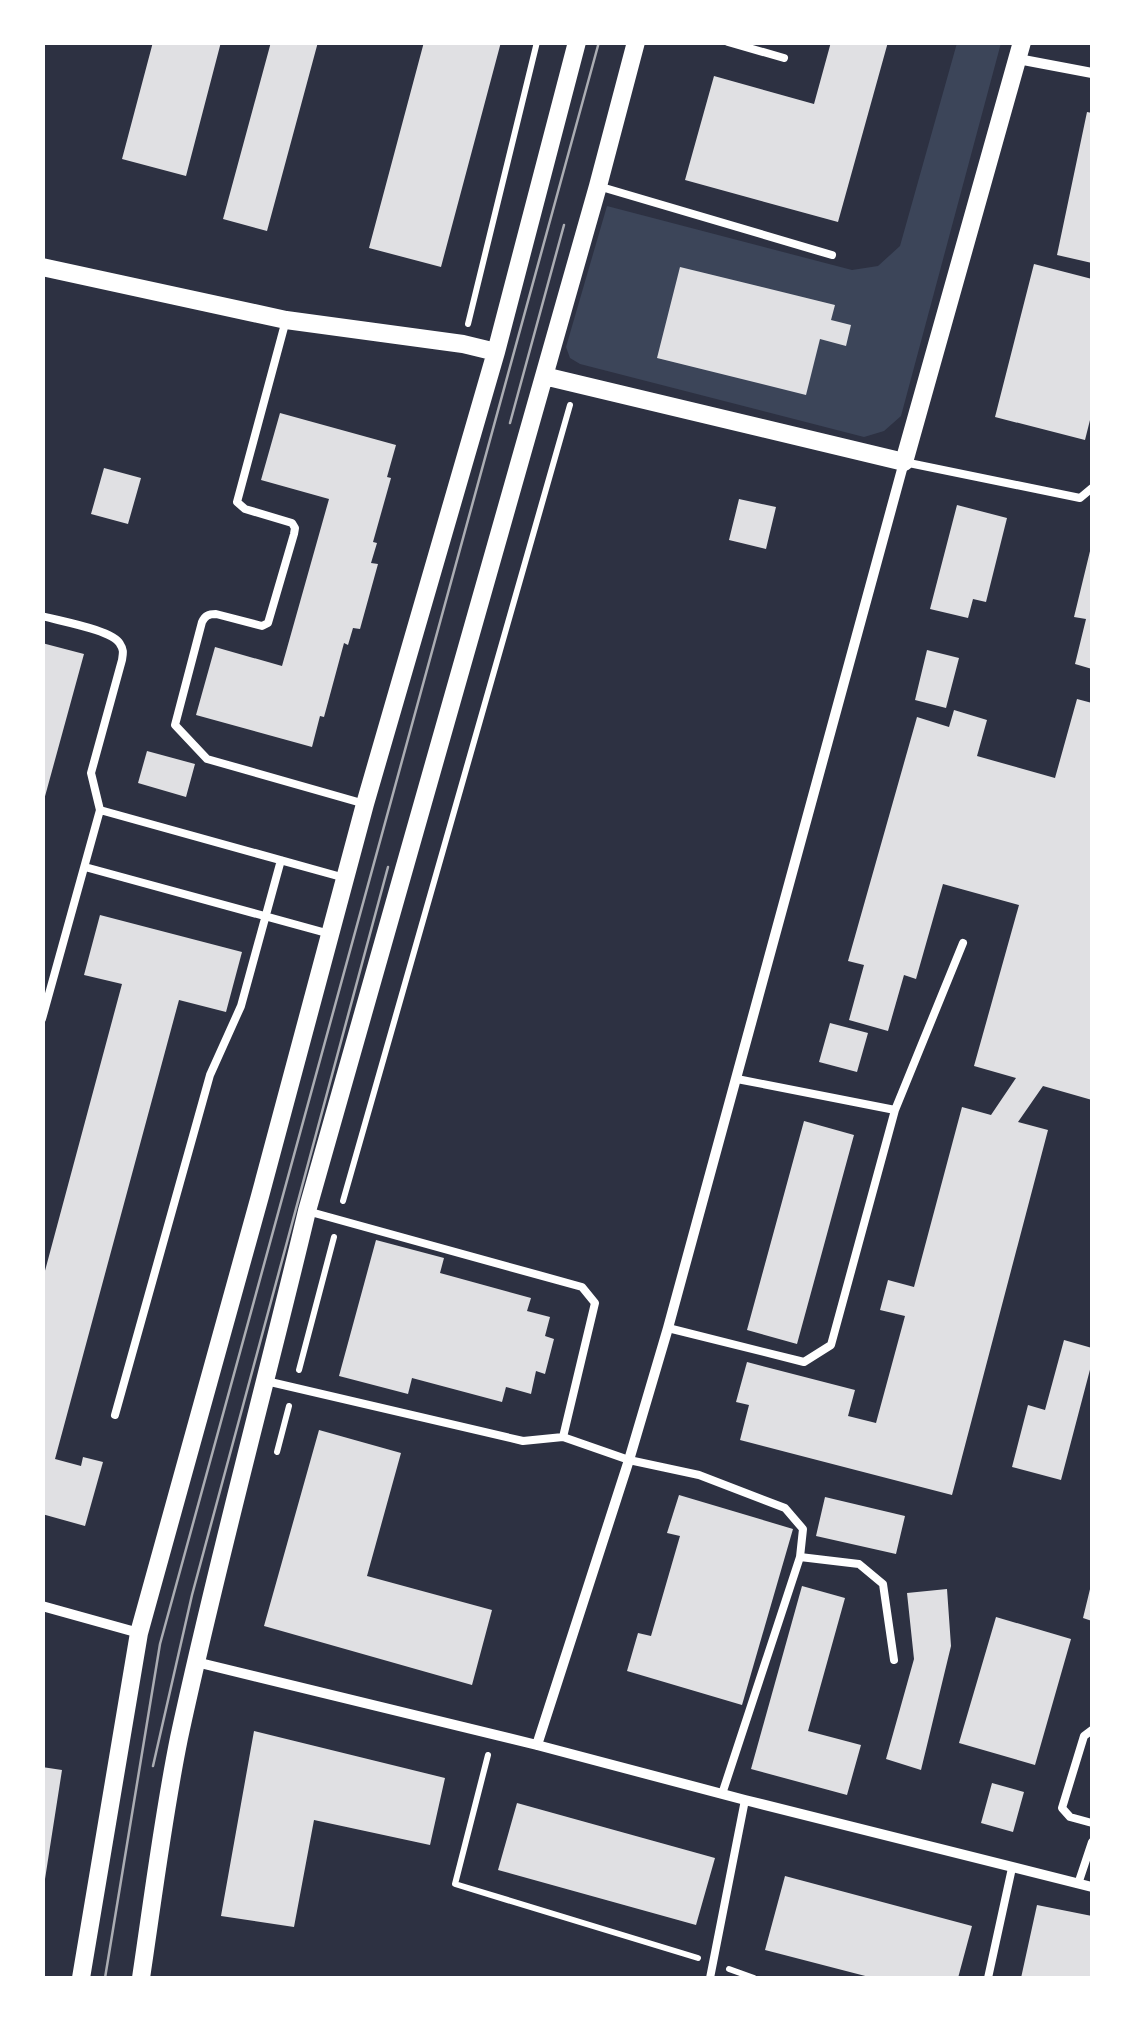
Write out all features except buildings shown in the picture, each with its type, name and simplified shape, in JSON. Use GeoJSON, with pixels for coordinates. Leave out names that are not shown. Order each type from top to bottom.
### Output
{"type":"FeatureCollection","features":[{"type":"Feature","properties":{"kind":"street"},"geometry":{"type":"LineString","coordinates":[[81,1978],[138,1633],[365,804],[496,352],[576,42]]}},
{"type":"Feature","properties":{"kind":"street"},"geometry":{"type":"LineString","coordinates":[[140,1978],[175,1762],[212,1588],[307,1211],[636,42]]}},
{"type":"Feature","properties":{"kind":"street"},"geometry":{"type":"LineString","coordinates":[[537,1745],[668,1328],[1020,51],[1092,73]]}},
{"type":"Feature","properties":{"kind":"street"},"geometry":{"type":"LineString","coordinates":[[42,266],[286,320],[496,352]]}},
{"type":"Feature","properties":{"kind":"street"},"geometry":{"type":"LineString","coordinates":[[544,376],[904,462]]}},
{"type":"Feature","properties":{"kind":"street"},"geometry":{"type":"LineString","coordinates":[[42,1606],[138,1633]]}},
{"type":"Feature","properties":{"kind":"street"},"geometry":{"type":"LineString","coordinates":[[196,1662],[1092,1887]]}},
{"type":"Feature","properties":{"kind":"lane"},"geometry":{"type":"LineString","coordinates":[[728,42],[784,58]]}},
{"type":"Feature","properties":{"kind":"lane"},"geometry":{"type":"LineString","coordinates":[[598,186],[832,255]]}},
{"type":"Feature","properties":{"kind":"lane"},"geometry":{"type":"LineString","coordinates":[[286,320],[236,502],[244,509],[292,523],[295,528],[289,550],[268,622],[258,626],[216,614],[205,617],[174,725],[207,759],[365,804]]}},
{"type":"Feature","properties":{"kind":"lane"},"geometry":{"type":"LineString","coordinates":[[904,462],[1080,498],[1092,488]]}},
{"type":"Feature","properties":{"kind":"lane"},"geometry":{"type":"LineString","coordinates":[[42,616],[107,634],[118,639],[123,648],[91,773],[100,810],[42,1019]]}},
{"type":"Feature","properties":{"kind":"lane"},"geometry":{"type":"LineString","coordinates":[[100,810],[345,878]]}},
{"type":"Feature","properties":{"kind":"lane"},"geometry":{"type":"LineString","coordinates":[[116,1414],[210,1074],[240,1006],[281,860]]}},
{"type":"Feature","properties":{"kind":"lane"},"geometry":{"type":"LineString","coordinates":[[85,866],[330,934]]}},
{"type":"Feature","properties":{"kind":"lane"},"geometry":{"type":"LineString","coordinates":[[668,1328],[804,1362],[831,1345],[896,1110],[964,943]]}},
{"type":"Feature","properties":{"kind":"lane"},"geometry":{"type":"LineString","coordinates":[[737,1079],[896,1110]]}},
{"type":"Feature","properties":{"kind":"lane"},"geometry":{"type":"LineString","coordinates":[[307,1211],[582,1287],[595,1303],[564,1437]]}},
{"type":"Feature","properties":{"kind":"lane"},"geometry":{"type":"LineString","coordinates":[[266,1380],[523,1442],[564,1437],[629,1460],[699,1475],[785,1508],[803,1529],[800,1556],[722,1794]]}},
{"type":"Feature","properties":{"kind":"lane"},"geometry":{"type":"LineString","coordinates":[[800,1556],[859,1564],[883,1584],[894,1660]]}},
{"type":"Feature","properties":{"kind":"lane"},"geometry":{"type":"LineString","coordinates":[[1092,1730],[1084,1736],[1062,1808],[1070,1817],[1092,1823]]}},
{"type":"Feature","properties":{"kind":"lane"},"geometry":{"type":"LineString","coordinates":[[710,1978],[745,1800]]}},
{"type":"Feature","properties":{"kind":"lane"},"geometry":{"type":"LineString","coordinates":[[1078,1884],[1092,1842]]}},
{"type":"Feature","properties":{"kind":"lane"},"geometry":{"type":"LineString","coordinates":[[988,1978],[1012,1868]]}},
{"type":"Feature","properties":{"kind":"path"},"geometry":{"type":"LineString","coordinates":[[463,344],[537,42]]}},
{"type":"Feature","properties":{"kind":"path"},"geometry":{"type":"LineString","coordinates":[[275,1460],[338,1220],[576,384]]}},
{"type":"Feature","properties":{"kind":"path"},"geometry":{"type":"LineString","coordinates":[[494,1734],[455,1884],[714,1962],[754,1978]]}},
{"type":"Feature","properties":{"kind":"shaded area"},"geometry":{"type":"Polygon","coordinates":[[[957,43],[1001,43],[901,416],[884,431],[864,437],[580,364],[570,358],[566,347],[607,206],[852,270],[878,266],[900,246],[957,43]]]}},
{"type":"Feature","properties":{"kind":"tram line"},"geometry":{"type":"LineString","coordinates":[[105,1978],[160,1644],[599,42]]}},
{"type":"Feature","properties":{"kind":"tram line"},"geometry":{"type":"LineString","coordinates":[[510,423],[564,225]]}},
{"type":"Feature","properties":{"kind":"tram line"},"geometry":{"type":"LineString","coordinates":[[153,1766],[192,1595],[388,867]]}}]}
